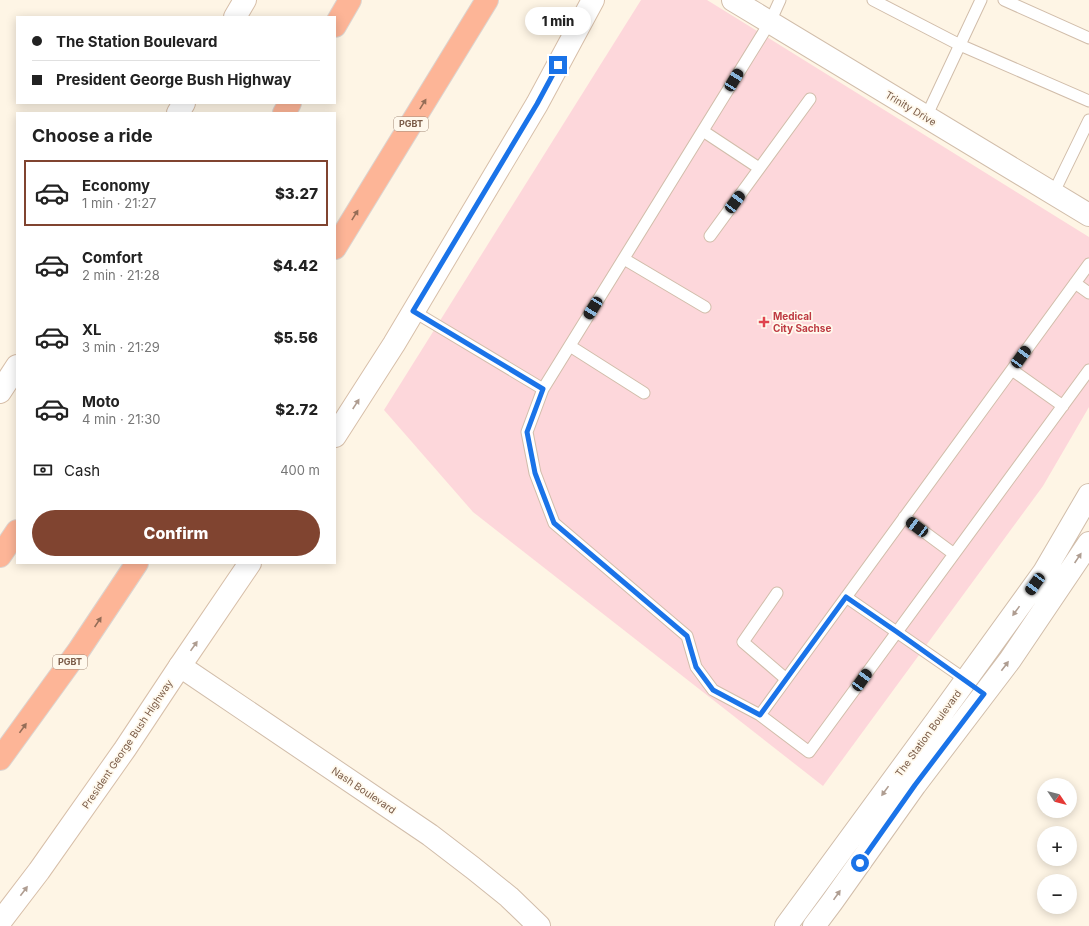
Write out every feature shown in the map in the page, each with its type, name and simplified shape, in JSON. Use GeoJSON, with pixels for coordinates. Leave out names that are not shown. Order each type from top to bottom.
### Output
{"type":"FeatureCollection","features":[{"type":"Feature","properties":{"kind":"highway"},"geometry":{"type":"LineString","coordinates":[[336,24],[350,0]]}},
{"type":"Feature","properties":{"kind":"highway","name":"PGBT"},"geometry":{"type":"LineString","coordinates":[[336,246],[487,0]]}},
{"type":"Feature","properties":{"kind":"highway"},"geometry":{"type":"LineString","coordinates":[[0,556],[16,532]]}},
{"type":"Feature","properties":{"kind":"highway","name":"PGBT"},"geometry":{"type":"LineString","coordinates":[[0,759],[79,650],[136,564]]}},
{"type":"Feature","properties":{"kind":"street"},"geometry":{"type":"LineString","coordinates":[[236,16],[245,0]]}},
{"type":"Feature","properties":{"kind":"street"},"geometry":{"type":"LineString","coordinates":[[336,434],[394,344],[537,104],[592,0]]}},
{"type":"Feature","properties":{"kind":"street","name":"Trinity Drive"},"geometry":{"type":"LineString","coordinates":[[733,0],[1089,215]]}},
{"type":"Feature","properties":{"kind":"street"},"geometry":{"type":"LineString","coordinates":[[0,392],[16,368]]}},
{"type":"Feature","properties":{"kind":"street","name":"The Station Boulevard"},"geometry":{"type":"LineString","coordinates":[[786,926],[1044,572],[1089,496]]}},
{"type":"Feature","properties":{"kind":"street","name":"The Station Boulevard"},"geometry":{"type":"LineString","coordinates":[[814,926],[915,785],[1010,660],[1089,542]]}},
{"type":"Feature","properties":{"kind":"street","name":"President George Bush Highway"},"geometry":{"type":"LineString","coordinates":[[0,922],[39,871],[125,749],[249,564]]}},
{"type":"Feature","properties":{"kind":"street","name":"Nash Boulevard"},"geometry":{"type":"LineString","coordinates":[[180,666],[430,835],[509,897],[539,926]]}},
{"type":"Feature","properties":{"kind":"lane"},"geometry":{"type":"LineString","coordinates":[[780,0],[770,22],[543,389],[527,432],[535,473],[554,523],[687,636],[696,667],[713,690],[760,715],[809,752],[1089,370]]}},
{"type":"Feature","properties":{"kind":"lane"},"geometry":{"type":"LineString","coordinates":[[873,0],[960,45],[1089,102]]}},
{"type":"Feature","properties":{"kind":"lane"},"geometry":{"type":"LineString","coordinates":[[926,117],[981,0]]}},
{"type":"Feature","properties":{"kind":"lane"},"geometry":{"type":"LineString","coordinates":[[1004,0],[1089,38]]}},
{"type":"Feature","properties":{"kind":"lane"},"geometry":{"type":"LineString","coordinates":[[710,236],[810,99]]}},
{"type":"Feature","properties":{"kind":"lane"},"geometry":{"type":"LineString","coordinates":[[1053,194],[1089,120]]}},
{"type":"Feature","properties":{"kind":"lane"},"geometry":{"type":"LineString","coordinates":[[703,130],[759,168]]}},
{"type":"Feature","properties":{"kind":"lane"},"geometry":{"type":"LineString","coordinates":[[624,259],[705,307]]}},
{"type":"Feature","properties":{"kind":"lane"},"geometry":{"type":"LineString","coordinates":[[760,715],[1089,264]]}},
{"type":"Feature","properties":{"kind":"lane"},"geometry":{"type":"LineString","coordinates":[[1075,283],[1089,293]]}},
{"type":"Feature","properties":{"kind":"lane"},"geometry":{"type":"LineString","coordinates":[[413,311],[543,389]]}},
{"type":"Feature","properties":{"kind":"lane"},"geometry":{"type":"LineString","coordinates":[[570,346],[644,393]]}},
{"type":"Feature","properties":{"kind":"lane"},"geometry":{"type":"LineString","coordinates":[[1012,370],[1063,406]]}},
{"type":"Feature","properties":{"kind":"lane"},"geometry":{"type":"LineString","coordinates":[[904,517],[954,554]]}},
{"type":"Feature","properties":{"kind":"lane"},"geometry":{"type":"LineString","coordinates":[[777,593],[743,642],[786,679]]}},
{"type":"Feature","properties":{"kind":"lane"},"geometry":{"type":"LineString","coordinates":[[846,597],[984,694]]}},
{"type":"Feature","properties":{"kind":"shaded area","name":"Medical City Sachse"},"geometry":{"type":"Polygon","coordinates":[[[641,0],[707,0],[1089,237],[1089,407],[1043,486],[823,786],[473,512],[384,410],[641,0]]]}},
{"type":"Feature","properties":{"kind":"place","name":"Medical City Sachse"},"geometry":{"type":"Point","coordinates":[764,322]}},
{"type":"Feature","properties":{"kind":"route"},"geometry":{"type":"LineString","coordinates":[[558,65],[537,104],[413,311],[543,389],[527,432],[535,473],[554,523],[687,636],[696,667],[713,690],[760,715],[846,597],[984,694],[915,785],[860,863]]}}]}
